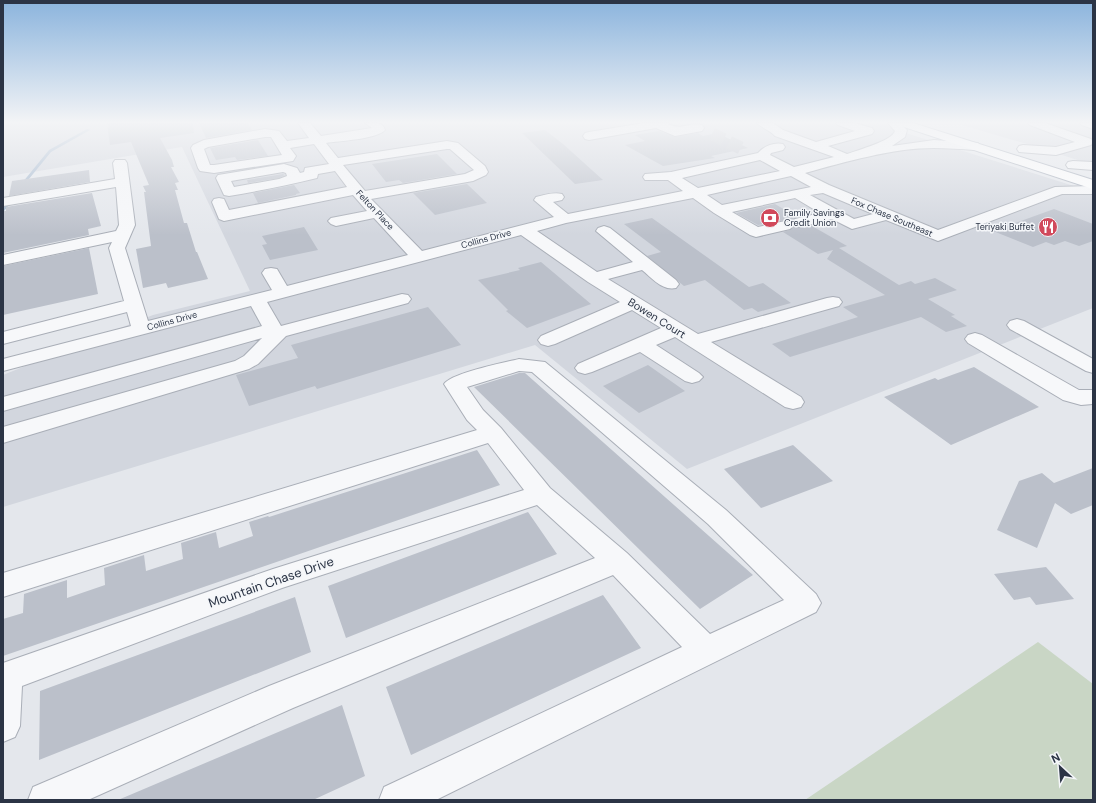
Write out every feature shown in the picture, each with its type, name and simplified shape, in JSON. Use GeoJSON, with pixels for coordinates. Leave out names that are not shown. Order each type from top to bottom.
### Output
{"type":"FeatureCollection","features":[{"type":"Feature","properties":{"kind":"main road"},"geometry":{"type":"LineString","coordinates":[[1023,160],[1046,170],[1093,185]]}},
{"type":"Feature","properties":{"kind":"main road"},"geometry":{"type":"LineString","coordinates":[[1036,160],[1093,179]]}},
{"type":"Feature","properties":{"kind":"main road"},"geometry":{"type":"LineString","coordinates":[[1065,160],[1073,165],[1093,172]]}},
{"type":"Feature","properties":{"kind":"street"},"geometry":{"type":"LineString","coordinates":[[202,160],[205,168],[214,170],[273,160]]}},
{"type":"Feature","properties":{"kind":"street","name":"Felton Place"},"geometry":{"type":"LineString","coordinates":[[333,160],[359,193],[380,210],[419,256]]}},
{"type":"Feature","properties":{"kind":"street"},"geometry":{"type":"LineString","coordinates":[[294,175],[312,175],[310,171],[357,160]]}},
{"type":"Feature","properties":{"kind":"street"},"geometry":{"type":"LineString","coordinates":[[219,202],[224,216],[359,193],[468,178],[481,172],[480,169],[470,160]]}},
{"type":"Feature","properties":{"kind":"street"},"geometry":{"type":"LineString","coordinates":[[650,176],[671,176],[742,160]]}},
{"type":"Feature","properties":{"kind":"street","name":"Fox Chase Southeast"},"geometry":{"type":"LineString","coordinates":[[770,160],[824,188],[938,236],[1060,190],[1093,190]]}},
{"type":"Feature","properties":{"kind":"street","name":"Collins Drive"},"geometry":{"type":"LineString","coordinates":[[3,364],[523,229],[565,219],[792,173],[838,160]]}},
{"type":"Feature","properties":{"kind":"street"},"geometry":{"type":"LineString","coordinates":[[120,163],[127,225],[117,248],[141,329]]}},
{"type":"Feature","properties":{"kind":"street"},"geometry":{"type":"LineString","coordinates":[[1073,165],[1093,166]]}},
{"type":"Feature","properties":{"kind":"street"},"geometry":{"type":"LineString","coordinates":[[1046,170],[1060,181],[1062,184],[1060,190]]}},
{"type":"Feature","properties":{"kind":"street"},"geometry":{"type":"LineString","coordinates":[[671,176],[719,210],[756,232],[834,214]]}},
{"type":"Feature","properties":{"kind":"street"},"geometry":{"type":"LineString","coordinates":[[3,202],[122,182]]}},
{"type":"Feature","properties":{"kind":"street"},"geometry":{"type":"LineString","coordinates":[[719,210],[824,188]]}},
{"type":"Feature","properties":{"kind":"street"},"geometry":{"type":"LineString","coordinates":[[797,194],[852,224],[887,215]]}},
{"type":"Feature","properties":{"kind":"street"},"geometry":{"type":"LineString","coordinates":[[557,197],[541,200],[565,219]]}},
{"type":"Feature","properties":{"kind":"street"},"geometry":{"type":"LineString","coordinates":[[336,221],[380,210]]}},
{"type":"Feature","properties":{"kind":"street","name":"Bowen Court"},"geometry":{"type":"LineString","coordinates":[[523,229],[633,303],[793,402]]}},
{"type":"Feature","properties":{"kind":"street"},"geometry":{"type":"LineString","coordinates":[[604,231],[670,284]]}},
{"type":"Feature","properties":{"kind":"street"},"geometry":{"type":"LineString","coordinates":[[3,260],[122,235]]}},
{"type":"Feature","properties":{"kind":"street"},"geometry":{"type":"LineString","coordinates":[[594,278],[645,264]]}},
{"type":"Feature","properties":{"kind":"street"},"geometry":{"type":"LineString","coordinates":[[270,273],[282,292]]}},
{"type":"Feature","properties":{"kind":"street"},"geometry":{"type":"LineString","coordinates":[[3,404],[276,330],[402,298]]}},
{"type":"Feature","properties":{"kind":"street"},"geometry":{"type":"LineString","coordinates":[[256,299],[276,330]]}},
{"type":"Feature","properties":{"kind":"street"},"geometry":{"type":"LineString","coordinates":[[695,341],[833,302]]}},
{"type":"Feature","properties":{"kind":"street"},"geometry":{"type":"LineString","coordinates":[[548,340],[633,303]]}},
{"type":"Feature","properties":{"kind":"street"},"geometry":{"type":"LineString","coordinates":[[3,338],[134,304]]}},
{"type":"Feature","properties":{"kind":"street"},"geometry":{"type":"LineString","coordinates":[[1017,325],[1093,367]]}},
{"type":"Feature","properties":{"kind":"street"},"geometry":{"type":"LineString","coordinates":[[585,368],[676,329]]}},
{"type":"Feature","properties":{"kind":"street"},"geometry":{"type":"LineString","coordinates":[[3,434],[242,365],[251,360],[276,330]]}},
{"type":"Feature","properties":{"kind":"street"},"geometry":{"type":"LineString","coordinates":[[975,339],[1071,395],[1082,398],[1093,397]]}},
{"type":"Feature","properties":{"kind":"street"},"geometry":{"type":"LineString","coordinates":[[641,344],[692,377]]}},
{"type":"Feature","properties":{"kind":"street"},"geometry":{"type":"LineString","coordinates":[[397,800],[806,603],[717,517],[538,366],[519,365],[477,376],[455,384],[475,415],[493,433],[542,494],[617,561],[706,651]]}},
{"type":"Feature","properties":{"kind":"street"},"geometry":{"type":"LineString","coordinates":[[3,585],[140,541],[493,433]]}},
{"type":"Feature","properties":{"kind":"street","name":"Mountain Chase Drive"},"geometry":{"type":"LineString","coordinates":[[4,677],[273,580],[542,494]]}},
{"type":"Feature","properties":{"kind":"street"},"geometry":{"type":"LineString","coordinates":[[46,800],[281,697],[617,561]]}},
{"type":"Feature","properties":{"kind":"street"},"geometry":{"type":"LineString","coordinates":[[3,726],[4,677]]}},
{"type":"Feature","properties":{"kind":"shaded area"},"geometry":{"type":"Polygon","coordinates":[[[3,160],[102,160],[3,177],[3,160]]]}},
{"type":"Feature","properties":{"kind":"shaded area"},"geometry":{"type":"Polygon","coordinates":[[[188,160],[993,160],[1093,192],[1093,308],[687,469],[535,345],[3,507],[3,375],[153,315],[250,291],[188,160]]]}},
{"type":"Feature","properties":{"kind":"shaded area"},"geometry":{"type":"Polygon","coordinates":[[[1079,160],[1093,160],[1093,165],[1079,160]]]}},
{"type":"Feature","properties":{"kind":"green space"},"geometry":{"type":"Polygon","coordinates":[[[1038,642],[1093,684],[1093,800],[805,800],[1038,642]]]}},
{"type":"Feature","properties":{"kind":"building"},"geometry":{"type":"Polygon","coordinates":[[[139,160],[172,160],[174,167],[171,167],[179,182],[175,183],[178,190],[175,190],[184,223],[187,223],[196,252],[208,279],[168,288],[166,283],[143,288],[136,249],[151,246],[144,192],[146,192],[143,186],[149,185],[139,160]]]}},
{"type":"Feature","properties":{"kind":"building"},"geometry":{"type":"Polygon","coordinates":[[[395,160],[443,160],[457,174],[403,183],[399,180],[386,182],[372,164],[395,160]]]}},
{"type":"Feature","properties":{"kind":"building"},"geometry":{"type":"Polygon","coordinates":[[[551,160],[581,160],[603,180],[575,184],[551,160]]]}},
{"type":"Feature","properties":{"kind":"building"},"geometry":{"type":"Polygon","coordinates":[[[653,160],[699,160],[663,166],[653,160]]]}},
{"type":"Feature","properties":{"kind":"building"},"geometry":{"type":"Polygon","coordinates":[[[89,170],[90,182],[9,196],[12,181],[89,170]]]}},
{"type":"Feature","properties":{"kind":"building"},"geometry":{"type":"Polygon","coordinates":[[[283,174],[285,175],[279,178],[248,183],[247,180],[283,174]]]}},
{"type":"Feature","properties":{"kind":"building"},"geometry":{"type":"Polygon","coordinates":[[[467,184],[487,203],[435,215],[413,193],[467,184]]]}},
{"type":"Feature","properties":{"kind":"building"},"geometry":{"type":"Polygon","coordinates":[[[294,185],[300,193],[258,203],[253,193],[294,185]]]}},
{"type":"Feature","properties":{"kind":"building"},"geometry":{"type":"Polygon","coordinates":[[[92,193],[101,226],[88,229],[89,235],[3,253],[3,211],[6,211],[6,207],[92,193]]]}},
{"type":"Feature","properties":{"kind":"building","name":"Family Savings Credit Union"},"geometry":{"type":"Polygon","coordinates":[[[775,204],[797,217],[791,222],[785,220],[758,225],[736,213],[775,204]]]}},
{"type":"Feature","properties":{"kind":"building","name":"Teriyaki Buffet"},"geometry":{"type":"Polygon","coordinates":[[[1054,209],[1093,224],[1093,241],[1079,246],[1065,241],[1054,245],[1046,242],[1033,247],[993,231],[1054,209]]]}},
{"type":"Feature","properties":{"kind":"building"},"geometry":{"type":"Polygon","coordinates":[[[652,218],[749,287],[763,283],[791,303],[758,312],[752,308],[744,310],[705,280],[684,286],[647,256],[661,252],[624,224],[652,218]]]}},
{"type":"Feature","properties":{"kind":"building"},"geometry":{"type":"Polygon","coordinates":[[[794,226],[800,228],[812,226],[847,246],[839,248],[899,285],[911,281],[915,284],[935,278],[957,290],[928,299],[955,315],[951,316],[967,326],[946,332],[921,317],[790,357],[772,344],[858,317],[843,307],[885,295],[827,259],[833,250],[818,254],[783,232],[790,230],[794,226]]]}},
{"type":"Feature","properties":{"kind":"building"},"geometry":{"type":"Polygon","coordinates":[[[304,227],[318,250],[270,260],[262,245],[267,244],[262,236],[304,227]]]}},
{"type":"Feature","properties":{"kind":"building"},"geometry":{"type":"Polygon","coordinates":[[[89,248],[98,294],[3,315],[3,266],[89,248]]]}},
{"type":"Feature","properties":{"kind":"building"},"geometry":{"type":"Polygon","coordinates":[[[541,262],[591,304],[527,328],[506,311],[508,310],[478,280],[520,270],[518,268],[541,262]]]}},
{"type":"Feature","properties":{"kind":"building"},"geometry":{"type":"Polygon","coordinates":[[[428,307],[461,345],[317,389],[315,386],[249,406],[236,375],[298,358],[291,345],[428,307]]]}},
{"type":"Feature","properties":{"kind":"building"},"geometry":{"type":"Polygon","coordinates":[[[648,365],[685,391],[639,413],[603,386],[648,365]]]}},
{"type":"Feature","properties":{"kind":"building"},"geometry":{"type":"Polygon","coordinates":[[[974,367],[1039,407],[951,445],[884,397],[935,378],[938,380],[974,367]]]}},
{"type":"Feature","properties":{"kind":"building"},"geometry":{"type":"Polygon","coordinates":[[[519,373],[525,373],[753,575],[700,609],[474,387],[519,373]]]}},
{"type":"Feature","properties":{"kind":"building"},"geometry":{"type":"Polygon","coordinates":[[[793,445],[833,481],[761,508],[724,469],[793,445]]]}},
{"type":"Feature","properties":{"kind":"building"},"geometry":{"type":"Polygon","coordinates":[[[477,450],[500,485],[3,656],[3,619],[23,613],[24,594],[67,580],[67,598],[105,585],[104,568],[144,555],[146,571],[183,559],[181,543],[216,532],[219,548],[253,536],[249,522],[268,516],[269,517],[477,450]]]}},
{"type":"Feature","properties":{"kind":"building"},"geometry":{"type":"Polygon","coordinates":[[[1093,468],[1093,505],[1071,514],[1055,503],[1037,548],[997,530],[1019,481],[1042,473],[1054,483],[1093,468]]]}},
{"type":"Feature","properties":{"kind":"building"},"geometry":{"type":"Polygon","coordinates":[[[528,512],[557,554],[346,638],[328,586],[528,512]]]}},
{"type":"Feature","properties":{"kind":"building"},"geometry":{"type":"Polygon","coordinates":[[[1046,567],[1074,599],[1036,605],[1030,597],[1014,600],[994,574],[1046,567]]]}},
{"type":"Feature","properties":{"kind":"building"},"geometry":{"type":"Polygon","coordinates":[[[603,595],[641,648],[411,755],[386,687],[603,595]]]}},
{"type":"Feature","properties":{"kind":"building"},"geometry":{"type":"Polygon","coordinates":[[[295,597],[311,652],[39,760],[40,691],[295,597]]]}},
{"type":"Feature","properties":{"kind":"building"},"geometry":{"type":"Polygon","coordinates":[[[342,705],[365,776],[313,800],[118,800],[342,705]]]}},
{"type":"Feature","properties":{"kind":"waterway"},"geometry":{"type":"LineString","coordinates":[[23,184],[42,160]]}},
{"type":"Feature","properties":{"kind":"waterway"},"geometry":{"type":"LineString","coordinates":[[3,210],[12,199]]}},
{"type":"Feature","properties":{"kind":"place","name":"Family Savings Credit Union"},"geometry":{"type":"Point","coordinates":[770,218]}},
{"type":"Feature","properties":{"kind":"place","name":"Teriyaki Buffet"},"geometry":{"type":"Point","coordinates":[1048,227]}}]}
